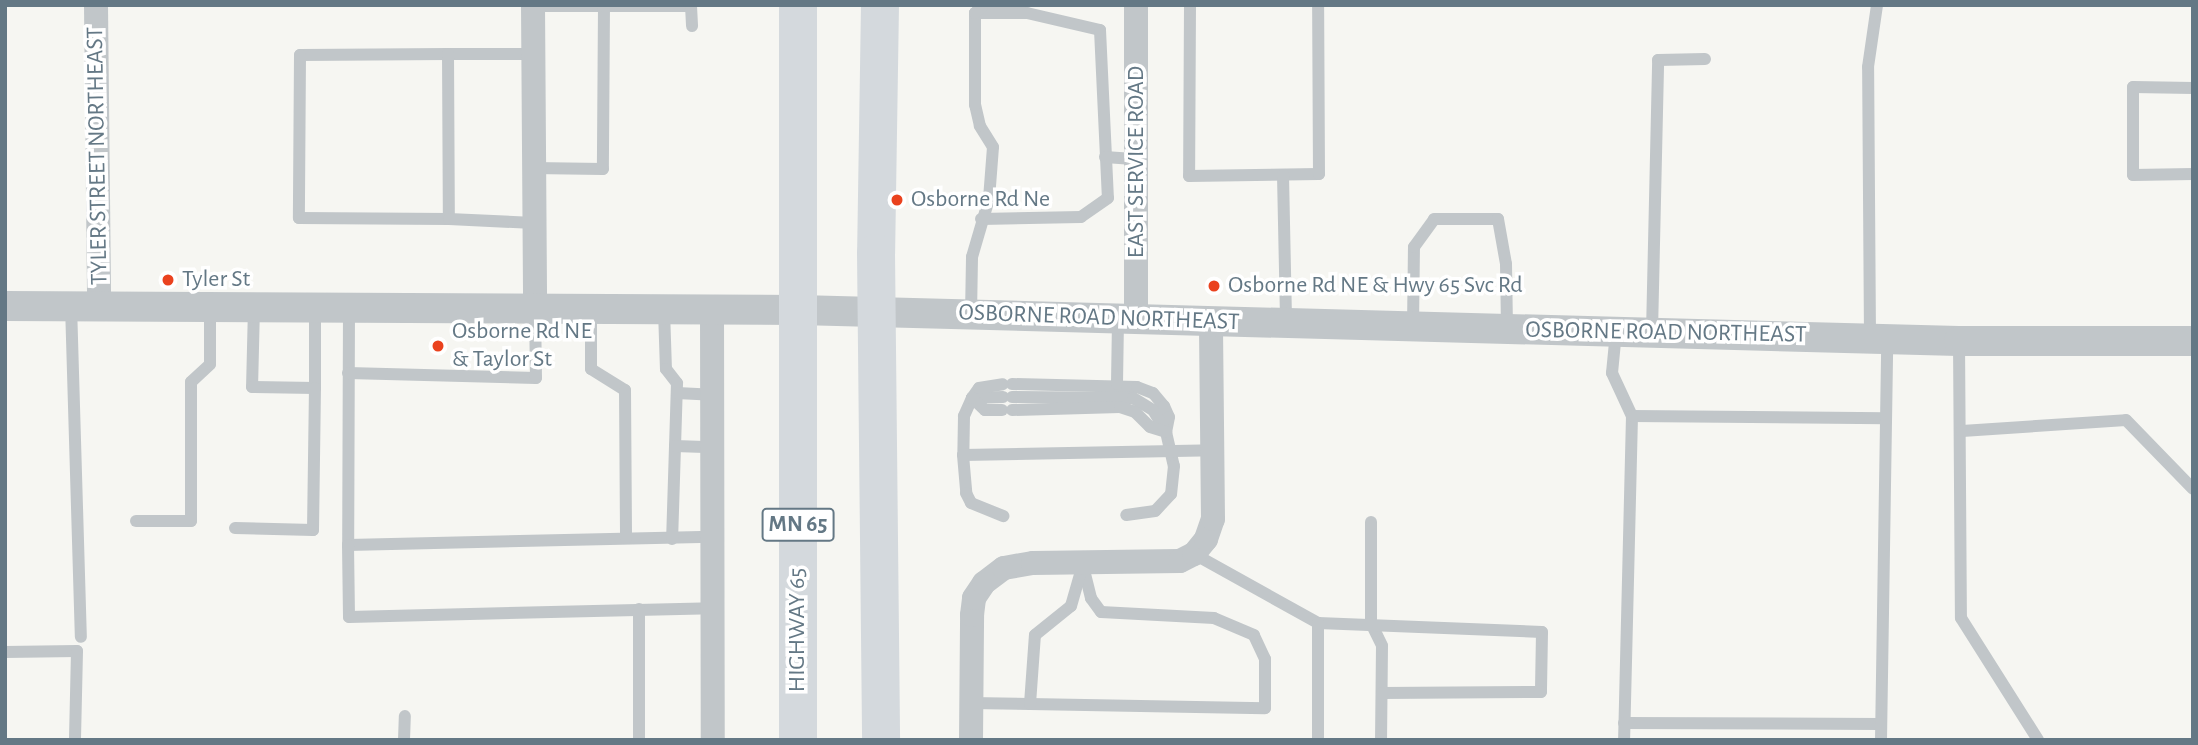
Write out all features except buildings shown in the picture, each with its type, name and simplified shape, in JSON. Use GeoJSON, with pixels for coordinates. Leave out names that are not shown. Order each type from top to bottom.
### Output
{"type":"FeatureCollection","features":[{"type":"Feature","properties":{"kind":"highway","name":"MN 65"},"geometry":{"type":"LineString","coordinates":[[798,5],[799,310]]}},
{"type":"Feature","properties":{"kind":"highway"},"geometry":{"type":"LineString","coordinates":[[880,5],[877,312],[881,740]]}},
{"type":"Feature","properties":{"kind":"highway","name":"HIGHWAY 65"},"geometry":{"type":"LineString","coordinates":[[798,740],[799,310]]}},
{"type":"Feature","properties":{"kind":"street","name":"TYLER STREET NORTHEAST"},"geometry":{"type":"LineString","coordinates":[[85,305],[96,5]]}},
{"type":"Feature","properties":{"kind":"street","name":"EAST SERVICE ROAD"},"geometry":{"type":"LineString","coordinates":[[1127,319],[1137,159],[1136,5]]}},
{"type":"Feature","properties":{"kind":"street"},"geometry":{"type":"LineString","coordinates":[[533,6],[535,310]]}},
{"type":"Feature","properties":{"kind":"street","name":"OSBORNE ROAD NORTHEAST"},"geometry":{"type":"LineString","coordinates":[[5,306],[799,310],[1959,341],[2193,341]]}},
{"type":"Feature","properties":{"kind":"street"},"geometry":{"type":"LineString","coordinates":[[712,310],[713,740]]}},
{"type":"Feature","properties":{"kind":"street"},"geometry":{"type":"LineString","coordinates":[[971,740],[974,598],[984,583],[1004,568],[1082,563],[1164,564],[1194,554],[1213,519],[1211,321]]}},
{"type":"Feature","properties":{"kind":"lane"},"geometry":{"type":"LineString","coordinates":[[1189,5],[1189,176],[1320,174],[1318,5]]}},
{"type":"Feature","properties":{"kind":"lane"},"geometry":{"type":"LineString","coordinates":[[1877,5],[1868,67],[1879,338],[1886,418],[1881,740]]}},
{"type":"Feature","properties":{"kind":"lane"},"geometry":{"type":"LineString","coordinates":[[533,6],[691,6],[692,26]]}},
{"type":"Feature","properties":{"kind":"lane"},"geometry":{"type":"LineString","coordinates":[[533,168],[603,169],[604,6]]}},
{"type":"Feature","properties":{"kind":"lane"},"geometry":{"type":"LineString","coordinates":[[971,315],[972,257],[981,219],[989,199],[993,147],[980,126],[975,105],[980,9],[1027,13],[1100,30],[1108,198],[1081,217],[981,219]]}},
{"type":"Feature","properties":{"kind":"lane"},"geometry":{"type":"LineString","coordinates":[[448,54],[449,219]]}},
{"type":"Feature","properties":{"kind":"lane"},"geometry":{"type":"LineString","coordinates":[[532,54],[300,55],[299,218],[449,219],[534,223]]}},
{"type":"Feature","properties":{"kind":"lane"},"geometry":{"type":"LineString","coordinates":[[1652,333],[1658,60],[1704,59]]}},
{"type":"Feature","properties":{"kind":"lane"},"geometry":{"type":"LineString","coordinates":[[2193,88],[2133,87],[2133,175],[2193,174]]}},
{"type":"Feature","properties":{"kind":"lane"},"geometry":{"type":"LineString","coordinates":[[1105,157],[1137,159]]}},
{"type":"Feature","properties":{"kind":"lane"},"geometry":{"type":"LineString","coordinates":[[1283,175],[1286,324]]}},
{"type":"Feature","properties":{"kind":"lane"},"geometry":{"type":"LineString","coordinates":[[1413,327],[1414,247],[1434,219],[1498,219],[1506,264],[1507,329]]}},
{"type":"Feature","properties":{"kind":"lane"},"geometry":{"type":"LineString","coordinates":[[81,637],[85,305]]}},
{"type":"Feature","properties":{"kind":"lane"},"geometry":{"type":"LineString","coordinates":[[136,521],[191,522],[191,382],[210,364],[211,306]]}},
{"type":"Feature","properties":{"kind":"lane"},"geometry":{"type":"LineString","coordinates":[[254,307],[252,387],[315,388]]}},
{"type":"Feature","properties":{"kind":"lane"},"geometry":{"type":"LineString","coordinates":[[235,528],[313,530],[315,308]]}},
{"type":"Feature","properties":{"kind":"lane"},"geometry":{"type":"LineString","coordinates":[[349,308],[349,617],[712,608]]}},
{"type":"Feature","properties":{"kind":"lane"},"geometry":{"type":"LineString","coordinates":[[348,373],[536,377],[535,310]]}},
{"type":"Feature","properties":{"kind":"lane"},"geometry":{"type":"LineString","coordinates":[[591,310],[591,369],[625,390],[625,538]]}},
{"type":"Feature","properties":{"kind":"lane"},"geometry":{"type":"LineString","coordinates":[[664,310],[666,369],[677,383],[672,539]]}},
{"type":"Feature","properties":{"kind":"lane"},"geometry":{"type":"LineString","coordinates":[[1116,384],[1127,319]]}},
{"type":"Feature","properties":{"kind":"lane"},"geometry":{"type":"LineString","coordinates":[[1616,331],[1612,373],[1632,416],[1624,740]]}},
{"type":"Feature","properties":{"kind":"lane"},"geometry":{"type":"LineString","coordinates":[[1959,341],[1962,431],[1961,618],[2038,740]]}},
{"type":"Feature","properties":{"kind":"lane"},"geometry":{"type":"LineString","coordinates":[[1007,397],[1116,384],[1153,393],[1169,417],[1166,432]]}},
{"type":"Feature","properties":{"kind":"lane"},"geometry":{"type":"LineString","coordinates":[[677,393],[712,395]]}},
{"type":"Feature","properties":{"kind":"lane"},"geometry":{"type":"LineString","coordinates":[[1003,516],[971,503],[966,494],[964,416],[972,398],[1133,398],[1153,410],[1166,432],[1174,466],[1166,503],[1155,511],[1126,515]]}},
{"type":"Feature","properties":{"kind":"lane"},"geometry":{"type":"LineString","coordinates":[[1632,416],[1886,418]]}},
{"type":"Feature","properties":{"kind":"lane"},"geometry":{"type":"LineString","coordinates":[[1962,431],[2126,420],[2193,489]]}},
{"type":"Feature","properties":{"kind":"lane"},"geometry":{"type":"LineString","coordinates":[[675,446],[712,447]]}},
{"type":"Feature","properties":{"kind":"lane"},"geometry":{"type":"LineString","coordinates":[[963,455],[1214,450]]}},
{"type":"Feature","properties":{"kind":"lane"},"geometry":{"type":"LineString","coordinates":[[1371,522],[1371,623],[1382,646],[1381,740]]}},
{"type":"Feature","properties":{"kind":"lane"},"geometry":{"type":"LineString","coordinates":[[348,545],[712,537]]}},
{"type":"Feature","properties":{"kind":"lane"},"geometry":{"type":"LineString","coordinates":[[1194,554],[1318,623],[1371,623],[1542,632],[1541,692],[1381,693]]}},
{"type":"Feature","properties":{"kind":"lane"},"geometry":{"type":"LineString","coordinates":[[1030,704],[1035,635],[1075,600],[1082,563]]}},
{"type":"Feature","properties":{"kind":"lane"},"geometry":{"type":"LineString","coordinates":[[1082,563],[1091,598],[1099,611]]}},
{"type":"Feature","properties":{"kind":"lane"},"geometry":{"type":"LineString","coordinates":[[639,609],[639,740]]}},
{"type":"Feature","properties":{"kind":"lane"},"geometry":{"type":"LineString","coordinates":[[971,703],[1265,708],[1263,650],[1246,630],[1214,618],[1067,609]]}},
{"type":"Feature","properties":{"kind":"lane"},"geometry":{"type":"LineString","coordinates":[[1318,623],[1318,740]]}},
{"type":"Feature","properties":{"kind":"lane"},"geometry":{"type":"LineString","coordinates":[[5,652],[77,651],[75,740]]}},
{"type":"Feature","properties":{"kind":"lane"},"geometry":{"type":"LineString","coordinates":[[404,740],[405,716]]}},
{"type":"Feature","properties":{"kind":"lane"},"geometry":{"type":"LineString","coordinates":[[1623,723],[1881,724]]}},
{"type":"Feature","properties":{"kind":"place","name":"Osborne Rd Ne"},"geometry":{"type":"Point","coordinates":[897,200]}},
{"type":"Feature","properties":{"kind":"place","name":"Tyler St"},"geometry":{"type":"Point","coordinates":[168,280]}},
{"type":"Feature","properties":{"kind":"place","name":"Osborne Rd NE & Hwy 65 Svc Rd"},"geometry":{"type":"Point","coordinates":[1214,286]}},
{"type":"Feature","properties":{"kind":"place","name":"Osborne Rd NE & Taylor St"},"geometry":{"type":"Point","coordinates":[438,346]}}]}
